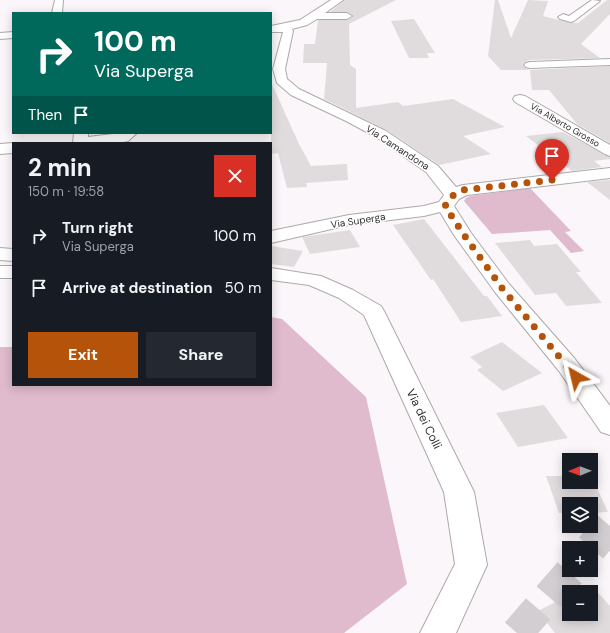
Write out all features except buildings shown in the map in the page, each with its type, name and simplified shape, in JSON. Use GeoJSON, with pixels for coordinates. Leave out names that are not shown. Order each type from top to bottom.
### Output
{"type":"FeatureCollection","features":[{"type":"Feature","properties":{"kind":"street"},"geometry":{"type":"LineString","coordinates":[[272,29],[284,28],[302,22],[339,0]]}},
{"type":"Feature","properties":{"kind":"street"},"geometry":{"type":"LineString","coordinates":[[563,17],[571,18],[596,0],[606,4]]}},
{"type":"Feature","properties":{"kind":"street"},"geometry":{"type":"LineString","coordinates":[[56,1],[59,6],[57,12]]}},
{"type":"Feature","properties":{"kind":"street"},"geometry":{"type":"LineString","coordinates":[[325,16],[334,9]]}},
{"type":"Feature","properties":{"kind":"street"},"geometry":{"type":"LineString","coordinates":[[311,16],[325,16],[343,17],[311,16]]}},
{"type":"Feature","properties":{"kind":"street","name":"Via Camandona"},"geometry":{"type":"LineString","coordinates":[[284,28],[288,31],[276,80],[295,92],[382,134],[432,169],[449,200],[464,235],[502,288],[567,365],[610,424]]}},
{"type":"Feature","properties":{"kind":"street"},"geometry":{"type":"LineString","coordinates":[[0,36],[12,35]]}},
{"type":"Feature","properties":{"kind":"street"},"geometry":{"type":"LineString","coordinates":[[530,65],[610,62]]}},
{"type":"Feature","properties":{"kind":"street","name":"Via Alberto Grosso"},"geometry":{"type":"LineString","coordinates":[[520,99],[610,151]]}},
{"type":"Feature","properties":{"kind":"street"},"geometry":{"type":"LineString","coordinates":[[78,139],[123,138],[129,134]]}},
{"type":"Feature","properties":{"kind":"street"},"geometry":{"type":"LineString","coordinates":[[0,149],[12,148]]}},
{"type":"Feature","properties":{"kind":"street","name":"Via Superga"},"geometry":{"type":"LineString","coordinates":[[272,236],[349,220],[424,211],[449,200],[463,190],[610,173]]}},
{"type":"Feature","properties":{"kind":"street"},"geometry":{"type":"LineString","coordinates":[[0,254],[12,255]]}},
{"type":"Feature","properties":{"kind":"street"},"geometry":{"type":"LineString","coordinates":[[0,272],[12,272]]}},
{"type":"Feature","properties":{"kind":"street","name":"Via dei Colli"},"geometry":{"type":"LineString","coordinates":[[272,274],[314,280],[346,294],[373,311],[459,492],[471,565],[438,633]]}},
{"type":"Feature","properties":{"kind":"shaded area"},"geometry":{"type":"Polygon","coordinates":[[[530,188],[571,231],[565,232],[584,251],[571,253],[550,230],[492,234],[464,201],[470,196],[530,188]]]}},
{"type":"Feature","properties":{"kind":"shaded area"},"geometry":{"type":"Polygon","coordinates":[[[272,317],[282,319],[366,397],[407,584],[344,633],[0,633],[0,347],[12,347],[12,386],[272,386],[272,317]]]}},
{"type":"Feature","properties":{"kind":"tunnel"},"geometry":{"type":"LineString","coordinates":[[597,541],[610,526]]}},
{"type":"Feature","properties":{"kind":"tunnel"},"geometry":{"type":"LineString","coordinates":[[517,633],[566,577]]}},
{"type":"Feature","properties":{"kind":"route"},"geometry":{"type":"LineString","coordinates":[[552,180],[463,190],[452,196],[445,206],[502,288],[576,377]]}}]}
